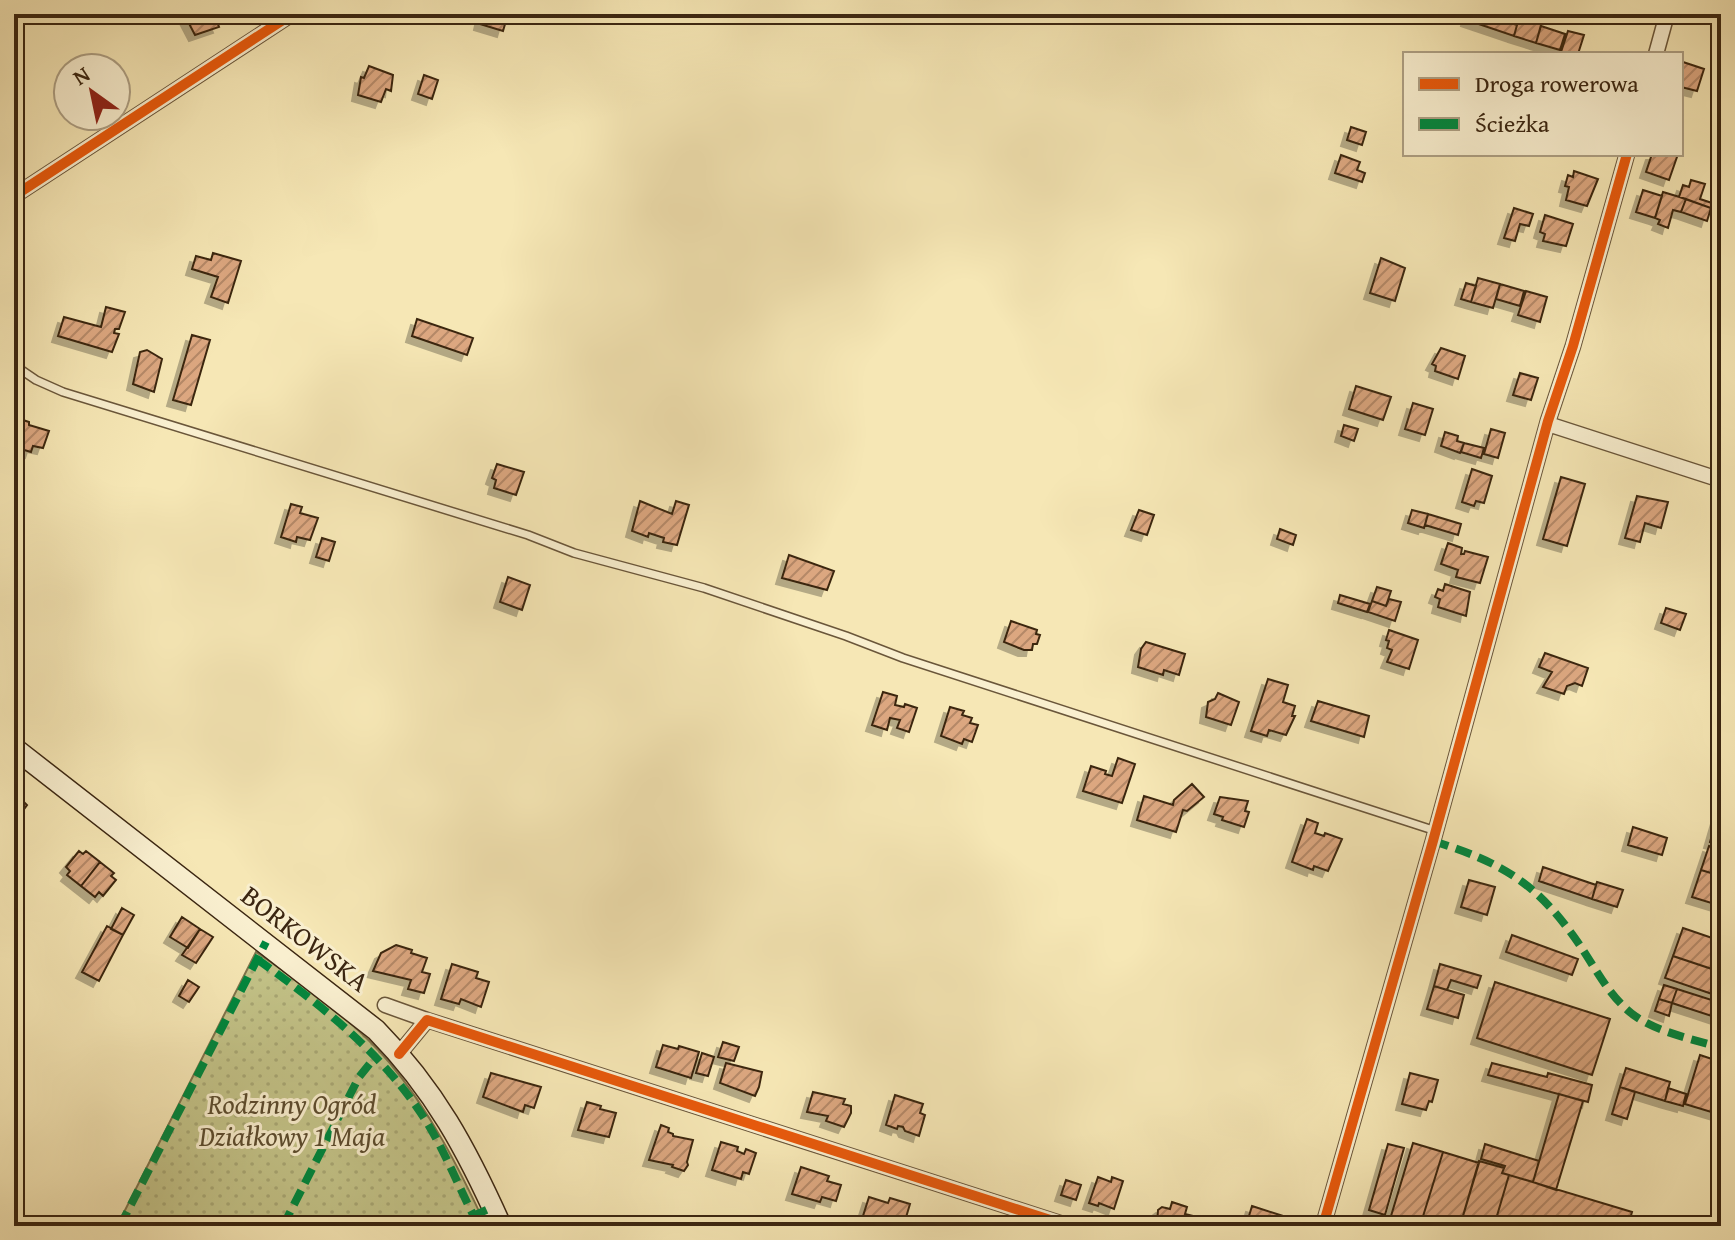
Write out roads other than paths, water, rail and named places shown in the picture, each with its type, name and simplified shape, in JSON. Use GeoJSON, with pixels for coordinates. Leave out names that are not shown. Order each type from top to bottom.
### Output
{"type":"FeatureCollection","features":[{"type":"Feature","properties":{"kind":"street"},"geometry":{"type":"LineString","coordinates":[[14,196],[292,14]]}},
{"type":"Feature","properties":{"kind":"street"},"geometry":{"type":"LineString","coordinates":[[1657,52],[1667,14]]}},
{"type":"Feature","properties":{"kind":"street"},"geometry":{"type":"LineString","coordinates":[[1323,1226],[1626,156]]}},
{"type":"Feature","properties":{"kind":"street"},"geometry":{"type":"LineString","coordinates":[[1548,424],[1721,480]]}},
{"type":"Feature","properties":{"kind":"street","name":"BORKOWSKA"},"geometry":{"type":"LineString","coordinates":[[14,748],[342,1000],[376,1030],[432,1095],[451,1125],[501,1226]]}},
{"type":"Feature","properties":{"kind":"street"},"geometry":{"type":"LineString","coordinates":[[385,1005],[1069,1226]]}},
{"type":"Feature","properties":{"kind":"street"},"geometry":{"type":"LineString","coordinates":[[399,1054],[412,1042],[427,1020]]}},
{"type":"Feature","properties":{"kind":"lane"},"geometry":{"type":"LineString","coordinates":[[14,365],[36,380],[63,392],[528,535],[574,553],[704,588],[945,672],[1436,831]]}},
{"type":"Feature","properties":{"kind":"park label","name":"Rodzinny Ogród Działkowy 1 Maja"},"geometry":{"type":"Point","coordinates":[292,1119]}}]}
